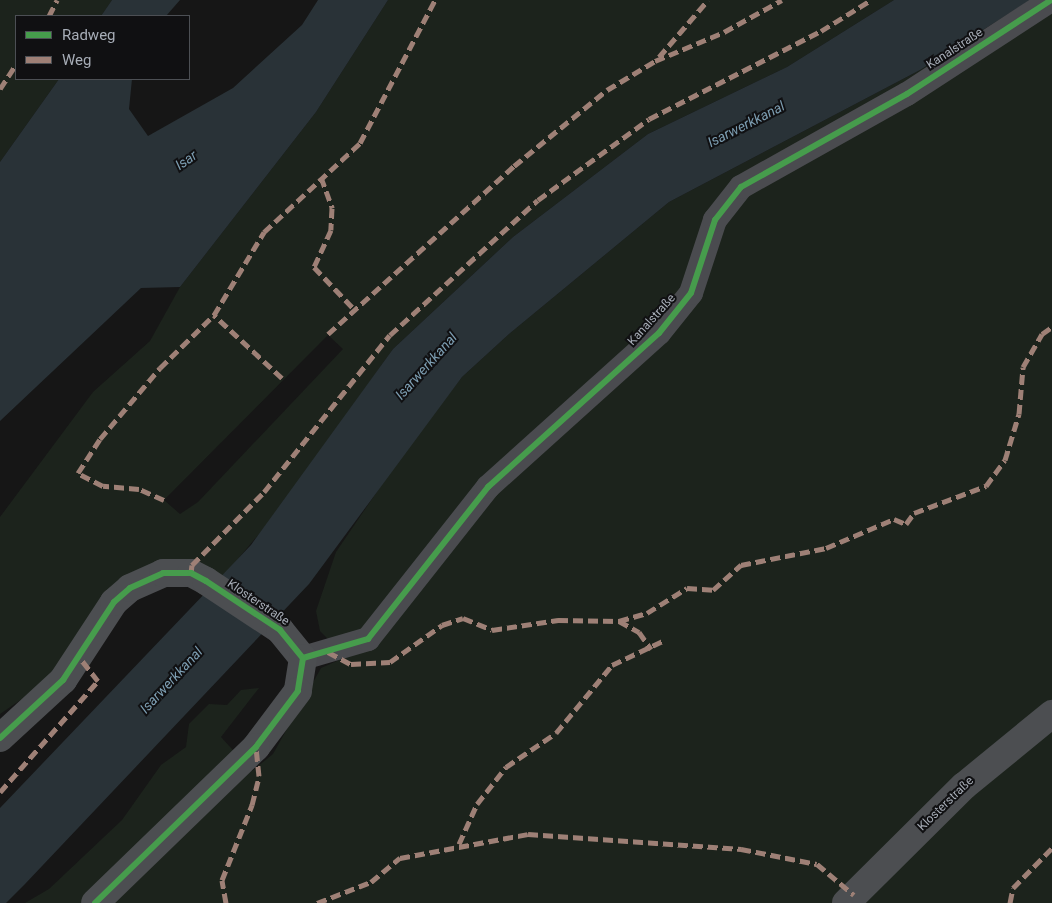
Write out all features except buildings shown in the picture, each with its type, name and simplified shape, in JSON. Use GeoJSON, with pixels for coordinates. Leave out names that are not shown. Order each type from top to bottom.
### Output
{"type":"FeatureCollection","features":[{"type":"Feature","properties":{"kind":"main road","name":"Klosterstraße"},"geometry":{"type":"LineString","coordinates":[[0,738],[63,680],[114,602],[130,588],[177,571],[206,581],[280,630],[303,658]]}},
{"type":"Feature","properties":{"kind":"main road"},"geometry":{"type":"LineString","coordinates":[[95,903],[256,747],[298,691],[303,658]]}},
{"type":"Feature","properties":{"kind":"main road","name":"Klosterstraße"},"geometry":{"type":"LineString","coordinates":[[846,903],[964,786],[1052,714]]}},
{"type":"Feature","properties":{"kind":"street","name":"Kanalstraße"},"geometry":{"type":"LineString","coordinates":[[303,658],[368,639],[488,487],[659,333],[691,293],[715,220],[741,188],[907,94],[1051,0]]}},
{"type":"Feature","properties":{"kind":"shaded area"},"geometry":{"type":"Polygon","coordinates":[[[0,0],[112,0],[102,15],[15,15],[15,80],[58,80],[0,162],[0,0]]]}},
{"type":"Feature","properties":{"kind":"shaded area"},"geometry":{"type":"Polygon","coordinates":[[[388,0],[894,0],[787,67],[648,134],[513,237],[393,349],[276,514],[220,580],[183,561],[66,657],[35,690],[0,714],[0,517],[93,392],[150,341],[180,287],[316,112],[388,0]],[[328,335],[164,500],[180,514],[198,502],[343,349],[328,335]]]}},
{"type":"Feature","properties":{"kind":"shaded area"},"geometry":{"type":"Polygon","coordinates":[[[1030,0],[1052,0],[1052,903],[25,903],[49,889],[122,820],[161,765],[186,747],[189,724],[209,704],[227,705],[241,690],[259,688],[221,737],[252,771],[273,754],[321,668],[346,657],[320,631],[316,611],[336,552],[406,449],[462,377],[509,334],[669,202],[920,70],[1030,0]]]}},
{"type":"Feature","properties":{"kind":"water"},"geometry":{"type":"Polygon","coordinates":[[[112,0],[180,0],[167,15],[102,15],[112,0]]]}},
{"type":"Feature","properties":{"kind":"water","name":"Isar"},"geometry":{"type":"Polygon","coordinates":[[[318,0],[388,0],[316,112],[180,287],[141,288],[0,421],[0,162],[58,80],[132,80],[129,109],[148,136],[233,88],[302,25],[318,0]]]}},
{"type":"Feature","properties":{"kind":"water","name":"Isarwerkkanal"},"geometry":{"type":"Polygon","coordinates":[[[894,0],[1030,0],[920,70],[669,202],[509,334],[462,377],[309,584],[25,884],[6,903],[0,903],[0,808],[251,545],[393,349],[513,237],[648,134],[787,67],[894,0]]]}},
{"type":"Feature","properties":{"kind":"marked path"},"geometry":{"type":"LineString","coordinates":[[50,15],[57,0]]}},
{"type":"Feature","properties":{"kind":"marked path"},"geometry":{"type":"LineString","coordinates":[[282,378],[214,315],[264,232],[360,143],[435,0]]}},
{"type":"Feature","properties":{"kind":"marked path"},"geometry":{"type":"LineString","coordinates":[[659,57],[708,0]]}},
{"type":"Feature","properties":{"kind":"marked path"},"geometry":{"type":"LineString","coordinates":[[328,334],[514,166],[607,90],[655,61],[724,32],[782,0]]}},
{"type":"Feature","properties":{"kind":"marked path"},"geometry":{"type":"LineString","coordinates":[[191,573],[192,565],[264,492],[390,335],[538,200],[649,119],[821,31],[871,0]]}},
{"type":"Feature","properties":{"kind":"marked path"},"geometry":{"type":"LineString","coordinates":[[0,89],[15,66]]}},
{"type":"Feature","properties":{"kind":"marked path"},"geometry":{"type":"LineString","coordinates":[[321,177],[332,208],[331,230],[314,267],[354,309]]}},
{"type":"Feature","properties":{"kind":"marked path"},"geometry":{"type":"LineString","coordinates":[[164,500],[139,489],[103,486],[78,473],[100,439],[160,368],[214,315]]}},
{"type":"Feature","properties":{"kind":"marked path"},"geometry":{"type":"LineString","coordinates":[[328,652],[351,664],[390,662],[442,625],[463,618],[492,630],[558,620],[619,621],[647,613],[687,588],[713,590],[741,565],[826,548],[894,519],[906,524],[914,513],[986,486],[1005,460],[1019,414],[1023,367],[1042,334],[1052,327]]}},
{"type":"Feature","properties":{"kind":"marked path"},"geometry":{"type":"LineString","coordinates":[[619,621],[639,632],[651,649]]}},
{"type":"Feature","properties":{"kind":"marked path"},"geometry":{"type":"LineString","coordinates":[[459,844],[477,804],[506,767],[556,733],[612,665],[665,640]]}},
{"type":"Feature","properties":{"kind":"marked path"},"geometry":{"type":"LineString","coordinates":[[0,792],[98,681],[80,658]]}},
{"type":"Feature","properties":{"kind":"marked path"},"geometry":{"type":"LineString","coordinates":[[226,903],[222,880],[252,805],[259,776],[256,747]]}},
{"type":"Feature","properties":{"kind":"marked path"},"geometry":{"type":"LineString","coordinates":[[317,903],[371,882],[400,858],[528,834],[741,849],[817,864],[854,895]]}},
{"type":"Feature","properties":{"kind":"marked path"},"geometry":{"type":"LineString","coordinates":[[1010,903],[1013,888],[1052,848]]}},
{"type":"Feature","properties":{"kind":"cycle path"},"geometry":{"type":"LineString","coordinates":[[303,658],[368,639],[488,487],[659,333],[691,293],[715,220],[741,187],[907,94],[1051,0]]}},
{"type":"Feature","properties":{"kind":"cycle path"},"geometry":{"type":"LineString","coordinates":[[0,738],[63,680],[114,602],[130,588],[163,573],[191,573],[206,581],[280,630],[303,658],[298,691],[256,747],[95,903]]}}]}
